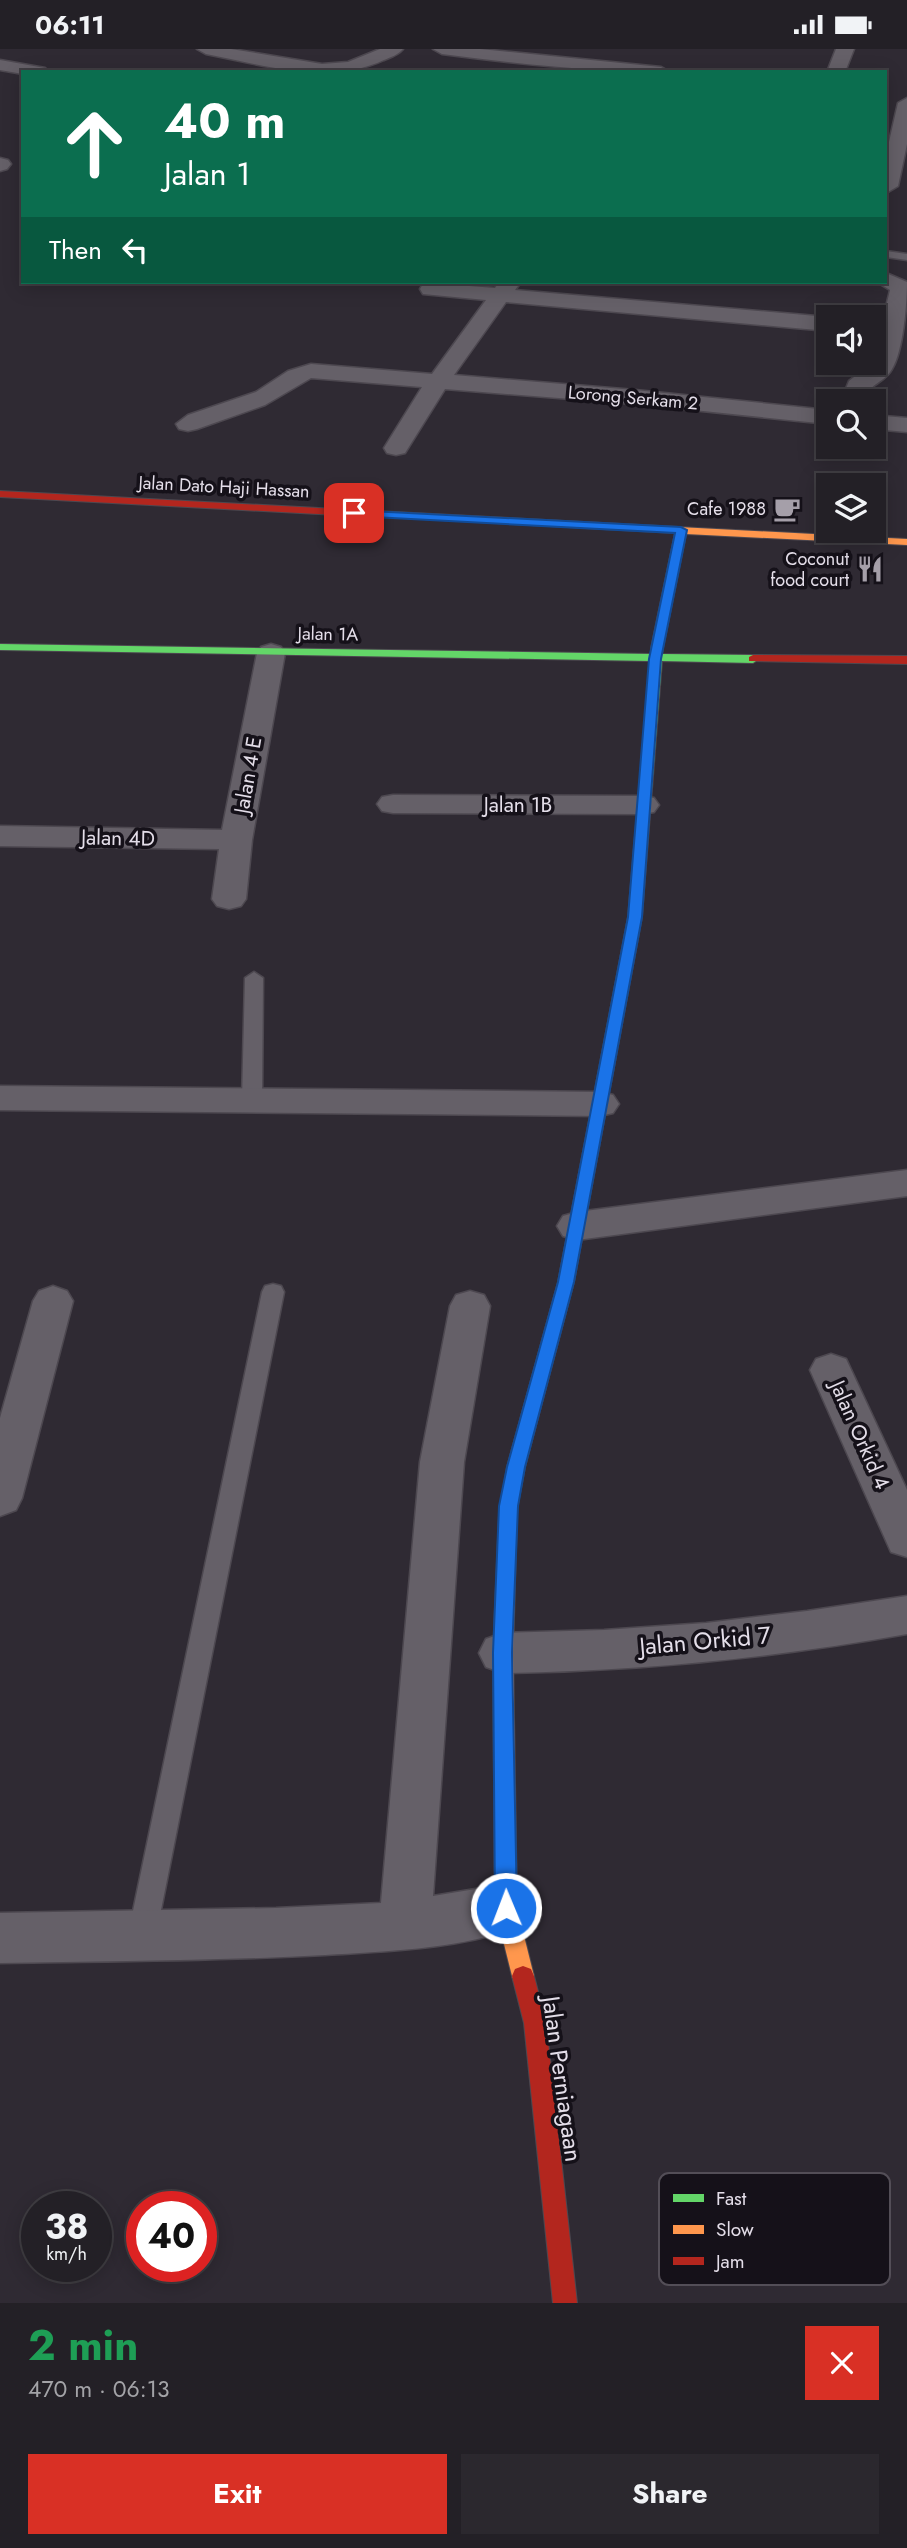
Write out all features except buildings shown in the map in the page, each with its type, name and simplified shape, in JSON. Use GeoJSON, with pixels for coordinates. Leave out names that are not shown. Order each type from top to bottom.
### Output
{"type":"FeatureCollection","features":[{"type":"Feature","properties":{"kind":"street"},"geometry":{"type":"LineString","coordinates":[[0,54],[13,49]]}},
{"type":"Feature","properties":{"kind":"street"},"geometry":{"type":"LineString","coordinates":[[206,49],[341,70],[394,49]]}},
{"type":"Feature","properties":{"kind":"street"},"geometry":{"type":"LineString","coordinates":[[442,49],[560,68],[610,70]]}},
{"type":"Feature","properties":{"kind":"street"},"geometry":{"type":"LineString","coordinates":[[837,70],[845,49]]}},
{"type":"Feature","properties":{"kind":"street"},"geometry":{"type":"LineString","coordinates":[[0,65],[28,70]]}},
{"type":"Feature","properties":{"kind":"street"},"geometry":{"type":"LineString","coordinates":[[893,187],[903,94]]}},
{"type":"Feature","properties":{"kind":"street"},"geometry":{"type":"LineString","coordinates":[[886,320],[901,288],[887,280]]}},
{"type":"Feature","properties":{"kind":"street"},"geometry":{"type":"LineString","coordinates":[[431,289],[507,288],[816,323]]}},
{"type":"Feature","properties":{"kind":"street"},"geometry":{"type":"LineString","coordinates":[[396,448],[438,381],[507,288]]}},
{"type":"Feature","properties":{"kind":"street","name":"Lorong Serkam 2"},"geometry":{"type":"LineString","coordinates":[[188,424],[214,412],[255,401],[274,392],[283,382],[298,373],[635,397],[816,416]]}},
{"type":"Feature","properties":{"kind":"street"},"geometry":{"type":"LineString","coordinates":[[856,389],[871,375]]}},
{"type":"Feature","properties":{"kind":"street"},"geometry":{"type":"LineString","coordinates":[[886,423],[907,425]]}},
{"type":"Feature","properties":{"kind":"street","name":"Jalan Dato Haji Hassan"},"geometry":{"type":"LineString","coordinates":[[0,494],[907,542]]}},
{"type":"Feature","properties":{"kind":"street","name":"Jalan Perniagaan"},"geometry":{"type":"LineString","coordinates":[[565,2303],[536,2023],[506,1908],[503,1653],[508,1506],[566,1282],[635,917],[655,659],[681,530]]}},
{"type":"Feature","properties":{"kind":"street","name":"Jalan 1A"},"geometry":{"type":"LineString","coordinates":[[0,647],[655,659],[907,660]]}},
{"type":"Feature","properties":{"kind":"street","name":"Jalan 4 E"},"geometry":{"type":"LineString","coordinates":[[229,899],[236,841],[271,653]]}},
{"type":"Feature","properties":{"kind":"street","name":"Jalan 1B"},"geometry":{"type":"LineString","coordinates":[[393,804],[643,805]]}},
{"type":"Feature","properties":{"kind":"street","name":"Jalan 4D"},"geometry":{"type":"LineString","coordinates":[[0,836],[236,841]]}},
{"type":"Feature","properties":{"kind":"street"},"geometry":{"type":"LineString","coordinates":[[0,1098],[600,1104]]}},
{"type":"Feature","properties":{"kind":"street"},"geometry":{"type":"LineString","coordinates":[[577,1226],[907,1183]]}},
{"type":"Feature","properties":{"kind":"street"},"geometry":{"type":"LineString","coordinates":[[3,1475],[13,1403],[53,1301]]}},
{"type":"Feature","properties":{"kind":"street"},"geometry":{"type":"LineString","coordinates":[[405,1926],[442,1462],[470,1306]]}},
{"type":"Feature","properties":{"kind":"street","name":"Jalan Orkid 4"},"geometry":{"type":"LineString","coordinates":[[831,1370],[907,1539]]}},
{"type":"Feature","properties":{"kind":"street","name":"Jalan Orkid 7"},"geometry":{"type":"LineString","coordinates":[[503,1653],[561,1653],[750,1638],[907,1615]]}},
{"type":"Feature","properties":{"kind":"street"},"geometry":{"type":"LineString","coordinates":[[0,1938],[276,1933],[405,1926],[506,1908]]}},
{"type":"Feature","properties":{"kind":"lane"},"geometry":{"type":"LineString","coordinates":[[887,254],[907,257]]}},
{"type":"Feature","properties":{"kind":"lane"},"geometry":{"type":"LineString","coordinates":[[252,1100],[254,978]]}},
{"type":"Feature","properties":{"kind":"lane"},"geometry":{"type":"LineString","coordinates":[[142,1935],[273,1292]]}},
{"type":"Feature","properties":{"kind":"traffic: fast"},"geometry":{"type":"LineString","coordinates":[[0,647],[753,659]]}},
{"type":"Feature","properties":{"kind":"traffic: fast"},"geometry":{"type":"LineString","coordinates":[[508,1515],[516,1467],[566,1282],[635,917],[657,648]]}},
{"type":"Feature","properties":{"kind":"traffic: slow"},"geometry":{"type":"LineString","coordinates":[[337,512],[907,542]]}},
{"type":"Feature","properties":{"kind":"traffic: slow"},"geometry":{"type":"LineString","coordinates":[[657,648],[681,530]]}},
{"type":"Feature","properties":{"kind":"traffic: slow"},"geometry":{"type":"LineString","coordinates":[[508,1515],[503,1653],[506,1908],[523,1976]]}},
{"type":"Feature","properties":{"kind":"traffic: jam"},"geometry":{"type":"LineString","coordinates":[[0,494],[337,512]]}},
{"type":"Feature","properties":{"kind":"traffic: jam"},"geometry":{"type":"LineString","coordinates":[[753,659],[907,660]]}},
{"type":"Feature","properties":{"kind":"traffic: jam"},"geometry":{"type":"LineString","coordinates":[[523,1976],[535,2023],[565,2303]]}},
{"type":"Feature","properties":{"kind":"place","name":"Cafe 1988"},"geometry":{"type":"Point","coordinates":[787,509]}},
{"type":"Feature","properties":{"kind":"place","name":"Coconut food court"},"geometry":{"type":"Point","coordinates":[870,569]}},
{"type":"Feature","properties":{"kind":"route"},"geometry":{"type":"LineString","coordinates":[[354,513],[681,530],[655,659],[635,917],[566,1282],[508,1506],[503,1653],[506,1908]]}}]}
